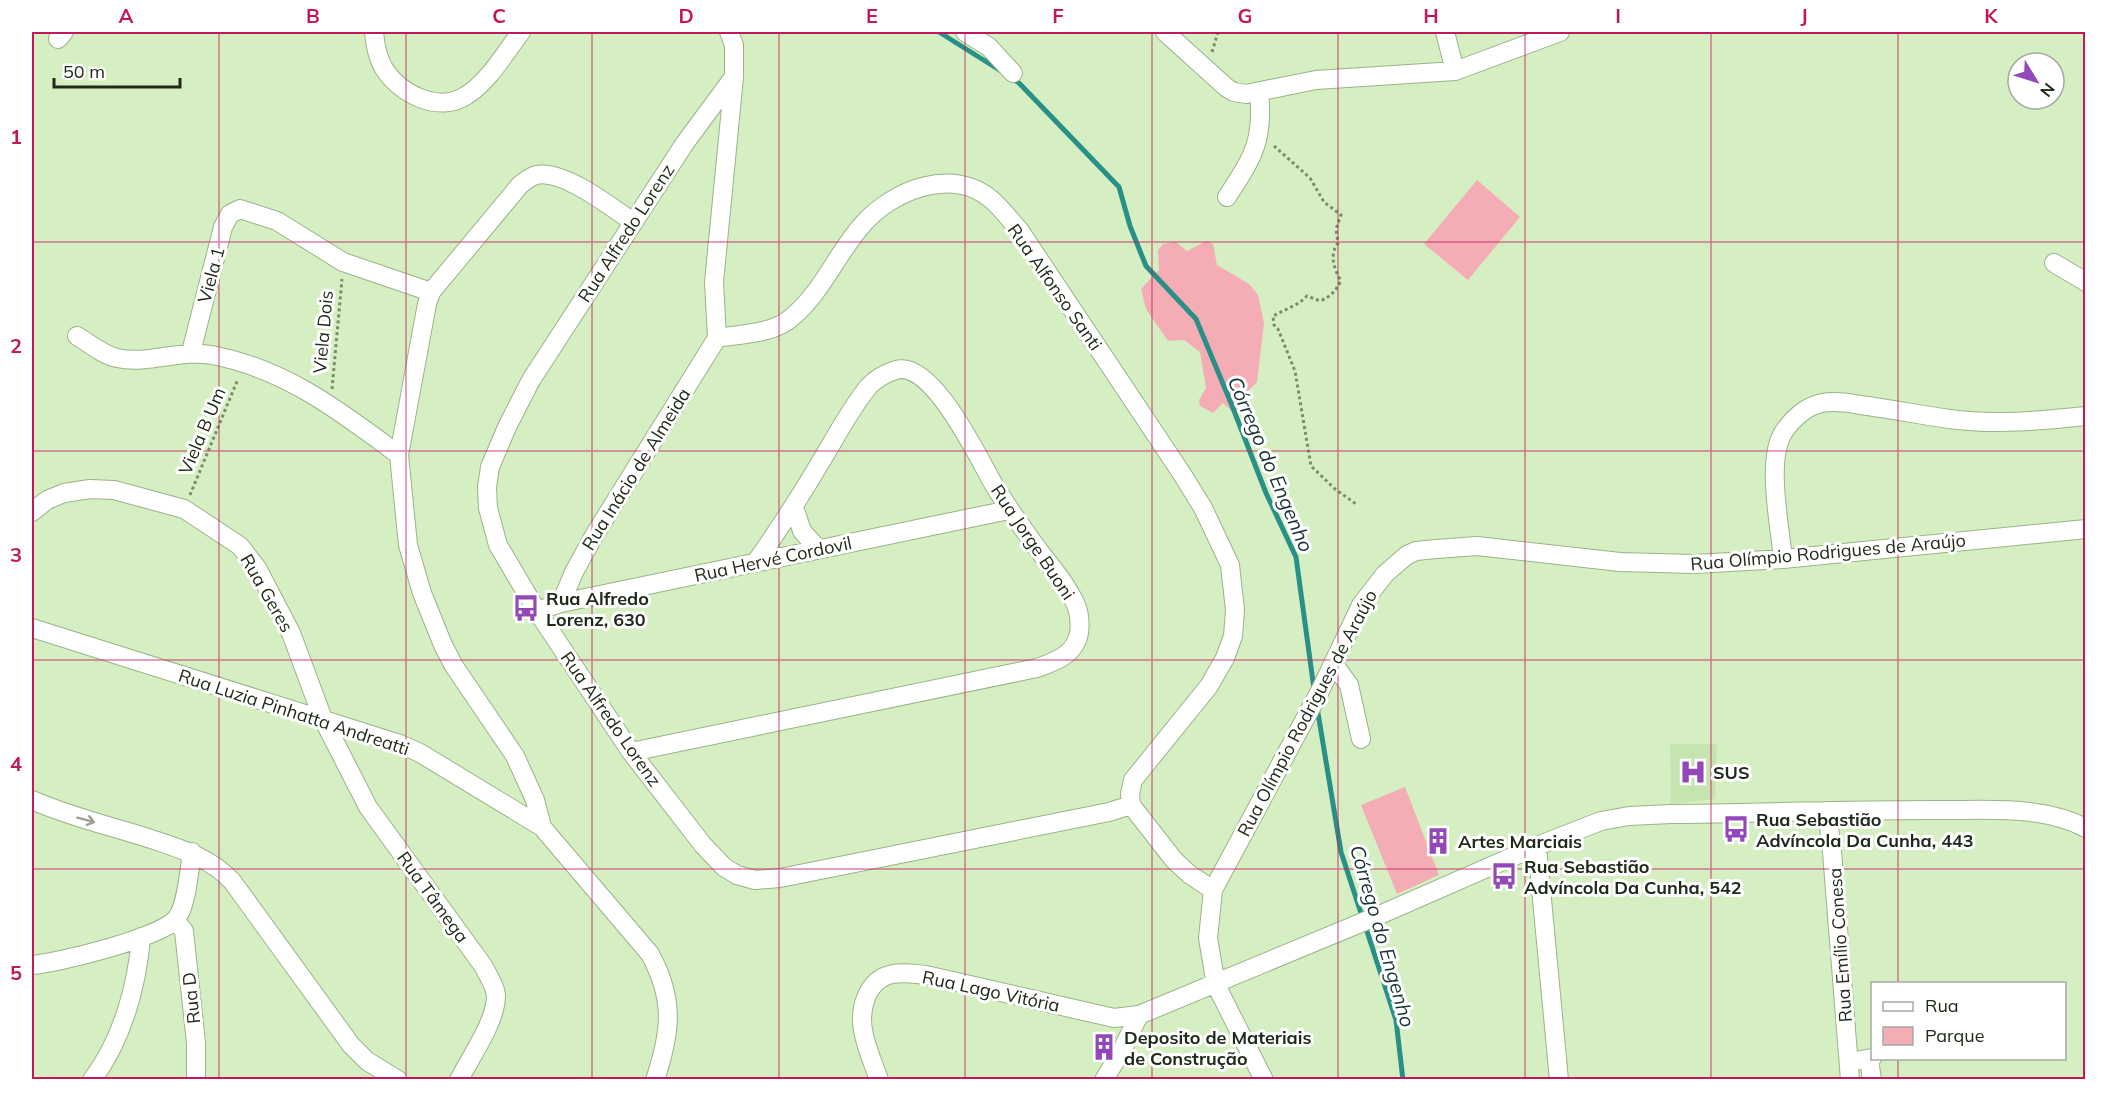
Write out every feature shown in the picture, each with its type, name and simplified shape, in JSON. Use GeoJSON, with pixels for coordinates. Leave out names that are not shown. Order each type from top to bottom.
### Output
{"type":"FeatureCollection","features":[{"type":"Feature","properties":{"kind":"street"},"geometry":{"type":"LineString","coordinates":[[374,32],[378,56],[393,80],[416,96],[441,104],[456,101],[476,88],[521,32]]}},
{"type":"Feature","properties":{"kind":"street"},"geometry":{"type":"LineString","coordinates":[[717,338],[714,282],[734,77],[734,45],[729,32]]}},
{"type":"Feature","properties":{"kind":"street"},"geometry":{"type":"LineString","coordinates":[[966,32],[989,47],[1014,73]]}},
{"type":"Feature","properties":{"kind":"street"},"geometry":{"type":"LineString","coordinates":[[1165,32],[1207,72],[1234,92],[1246,94],[1316,80],[1455,71],[1560,32]]}},
{"type":"Feature","properties":{"kind":"street"},"geometry":{"type":"LineString","coordinates":[[1445,32],[1455,71]]}},
{"type":"Feature","properties":{"kind":"street","name":"Rua Alfredo Lorenz"},"geometry":{"type":"LineString","coordinates":[[734,77],[707,111],[633,222],[531,380],[507,427],[490,467],[487,487],[488,508],[498,545],[537,610],[630,752],[714,858],[737,875],[755,880],[804,874],[1108,812],[1131,805]]}},
{"type":"Feature","properties":{"kind":"street"},"geometry":{"type":"LineString","coordinates":[[1227,197],[1248,163],[1259,138],[1261,119],[1259,92]]}},
{"type":"Feature","properties":{"kind":"street"},"geometry":{"type":"LineString","coordinates":[[633,222],[558,177],[538,175],[530,177],[520,185],[431,292],[399,455],[408,545],[422,593],[443,645],[454,666],[515,756],[535,800],[542,827],[650,954],[659,972],[664,986],[669,1025],[664,1055],[656,1080]]}},
{"type":"Feature","properties":{"kind":"street","name":"Rua Alfonso Santi"},"geometry":{"type":"LineString","coordinates":[[717,338],[772,328],[790,319],[806,303],[862,224],[887,201],[903,193],[930,184],[974,189],[992,200],[1020,231],[1182,474],[1203,508],[1230,566],[1235,610],[1233,636],[1225,658],[1209,686],[1133,780],[1130,794],[1131,805]]}},
{"type":"Feature","properties":{"kind":"street","name":"Viela 1"},"geometry":{"type":"LineString","coordinates":[[191,352],[223,227],[230,214],[244,209],[278,221],[343,262]]}},
{"type":"Feature","properties":{"kind":"street"},"geometry":{"type":"LineString","coordinates":[[343,262],[431,292]]}},
{"type":"Feature","properties":{"kind":"street"},"geometry":{"type":"LineString","coordinates":[[2055,263],[2085,282]]}},
{"type":"Feature","properties":{"kind":"street"},"geometry":{"type":"LineString","coordinates":[[77,336],[118,358],[145,359],[191,352],[245,363],[293,383],[330,404],[399,455]]}},
{"type":"Feature","properties":{"kind":"street","name":"Rua Inácio de Almeida"},"geometry":{"type":"LineString","coordinates":[[561,603],[574,572],[595,534],[717,338]]}},
{"type":"Feature","properties":{"kind":"street","name":"Rua Jorge Buoni"},"geometry":{"type":"LineString","coordinates":[[630,752],[1037,668],[1060,660],[1078,639],[1080,624],[1077,606],[1061,579],[1009,510],[941,396],[925,379],[911,370],[898,369],[882,376],[871,385],[851,410],[794,507],[756,562]]}},
{"type":"Feature","properties":{"kind":"street"},"geometry":{"type":"LineString","coordinates":[[1783,559],[1775,483],[1777,448],[1783,433],[1806,409],[1822,403],[1847,403],[1949,419],[1991,423],[2035,422],[2085,416]]}},
{"type":"Feature","properties":{"kind":"street","name":"Rua Geres"},"geometry":{"type":"LineString","coordinates":[[32,513],[47,500],[64,493],[90,489],[114,490],[184,509],[240,546],[257,568],[291,633],[322,719]]}},
{"type":"Feature","properties":{"kind":"street"},"geometry":{"type":"LineString","coordinates":[[794,507],[802,531],[818,549]]}},
{"type":"Feature","properties":{"kind":"street","name":"Rua Hervé Cordovil"},"geometry":{"type":"LineString","coordinates":[[537,610],[561,603],[1009,510]]}},
{"type":"Feature","properties":{"kind":"street","name":"Rua Olímpio Rodrigues de Araújo"},"geometry":{"type":"LineString","coordinates":[[1264,1080],[1216,985],[1208,938],[1213,890],[1320,691],[1361,605],[1378,581],[1407,555],[1416,551],[1477,546],[1620,562],[1694,564],[1783,559],[2085,529]]}},
{"type":"Feature","properties":{"kind":"street","name":"Rua Luzia Pinhatta Andreatti"},"geometry":{"type":"LineString","coordinates":[[32,628],[400,744],[420,753],[542,827]]}},
{"type":"Feature","properties":{"kind":"street"},"geometry":{"type":"LineString","coordinates":[[1333,663],[1349,685],[1361,739]]}},
{"type":"Feature","properties":{"kind":"street","name":"Rua Tâmega"},"geometry":{"type":"LineString","coordinates":[[322,719],[368,807],[484,967],[491,981],[496,996],[492,1014],[459,1080]]}},
{"type":"Feature","properties":{"kind":"street"},"geometry":{"type":"LineString","coordinates":[[32,800],[58,812],[192,852],[220,869],[232,881],[351,1045],[367,1061],[398,1080]]}},
{"type":"Feature","properties":{"kind":"street"},"geometry":{"type":"LineString","coordinates":[[1131,805],[1174,860],[1189,874],[1213,890]]}},
{"type":"Feature","properties":{"kind":"street","name":"Rua Lago Vitória"},"geometry":{"type":"LineString","coordinates":[[879,1080],[863,1033],[862,1008],[872,987],[879,979],[892,974],[926,975],[1114,1018],[1139,1015],[1216,985],[1537,846],[1601,821],[1629,816],[1827,811],[2032,811],[2054,815],[2085,828]]}},
{"type":"Feature","properties":{"kind":"street","name":"Rua Emílio Conesa"},"geometry":{"type":"LineString","coordinates":[[1827,811],[1850,1071]]}},
{"type":"Feature","properties":{"kind":"street"},"geometry":{"type":"LineString","coordinates":[[1537,846],[1559,1080]]}},
{"type":"Feature","properties":{"kind":"street"},"geometry":{"type":"LineString","coordinates":[[32,965],[54,963],[141,937],[160,930],[175,920],[185,895],[192,852]]}},
{"type":"Feature","properties":{"kind":"street","name":"Rua D"},"geometry":{"type":"LineString","coordinates":[[175,920],[184,931],[196,1043],[196,1080]]}},
{"type":"Feature","properties":{"kind":"street"},"geometry":{"type":"LineString","coordinates":[[92,1080],[123,1022],[136,971],[141,937]]}},
{"type":"Feature","properties":{"kind":"street"},"geometry":{"type":"LineString","coordinates":[[1104,1080],[1139,1015]]}},
{"type":"Feature","properties":{"kind":"street"},"geometry":{"type":"LineString","coordinates":[[1850,1071],[1871,1059]]}},
{"type":"Feature","properties":{"kind":"street"},"geometry":{"type":"LineString","coordinates":[[1871,1060],[1872,1080]]}},
{"type":"Feature","properties":{"kind":"path"},"geometry":{"type":"LineString","coordinates":[[1259,138],[1277,148],[1298,166],[1310,178],[1324,202],[1341,215],[1336,229],[1338,243],[1332,255],[1335,270],[1341,281],[1335,290],[1330,297],[1320,301],[1308,296],[1273,316],[1274,325],[1278,329],[1296,377],[1311,466],[1335,489],[1356,504]]}},
{"type":"Feature","properties":{"kind":"path","name":"Viela Dois"},"geometry":{"type":"LineString","coordinates":[[330,404],[343,262]]}},
{"type":"Feature","properties":{"kind":"path","name":"Viela B Um"},"geometry":{"type":"LineString","coordinates":[[184,509],[245,363]]}},
{"type":"Feature","properties":{"kind":"shaded area","name":"SUS"},"geometry":{"type":"Polygon","coordinates":[[[1670,744],[1717,744],[1715,799],[1671,804],[1670,744]]]}},
{"type":"Feature","properties":{"kind":"green space"},"geometry":{"type":"Polygon","coordinates":[[[1477,180],[1520,217],[1468,280],[1424,244],[1477,180]]]}},
{"type":"Feature","properties":{"kind":"green space"},"geometry":{"type":"Polygon","coordinates":[[[1206,241],[1213,244],[1217,265],[1249,284],[1258,295],[1264,323],[1257,382],[1247,392],[1241,407],[1235,414],[1223,403],[1213,413],[1200,406],[1199,400],[1206,388],[1200,352],[1184,340],[1168,341],[1146,309],[1141,289],[1159,270],[1158,250],[1163,244],[1176,242],[1187,251],[1206,241]]]}},
{"type":"Feature","properties":{"kind":"green space"},"geometry":{"type":"Polygon","coordinates":[[[1405,787],[1439,875],[1397,894],[1361,805],[1405,787]]]}},
{"type":"Feature","properties":{"kind":"waterway","name":"Córrego do Engenho"},"geometry":{"type":"LineString","coordinates":[[939,32],[1001,71]]}},
{"type":"Feature","properties":{"kind":"waterway","name":"Córrego do Engenho"},"geometry":{"type":"LineString","coordinates":[[1011,78],[1019,83],[1119,187],[1130,226],[1146,266],[1196,319],[1266,493],[1296,557],[1314,689]]}},
{"type":"Feature","properties":{"kind":"waterway","name":"Córrego do Engenho"},"geometry":{"type":"LineString","coordinates":[[1317,707],[1341,852],[1396,1020],[1403,1080]]}},
{"type":"Feature","properties":{"kind":"place","name":"Rua Alfredo Lorenz, 630"},"geometry":{"type":"Point","coordinates":[526,608]}},
{"type":"Feature","properties":{"kind":"place","name":"SUS"},"geometry":{"type":"Point","coordinates":[1693,772]}},
{"type":"Feature","properties":{"kind":"place","name":"Rua Sebastião Advíncola Da Cunha, 443"},"geometry":{"type":"Point","coordinates":[1736,829]}},
{"type":"Feature","properties":{"kind":"place","name":"Artes Marciais"},"geometry":{"type":"Point","coordinates":[1438,841]}},
{"type":"Feature","properties":{"kind":"place","name":"Rua Sebastião Advíncola Da Cunha, 542"},"geometry":{"type":"Point","coordinates":[1504,876]}},
{"type":"Feature","properties":{"kind":"place","name":"Deposito de Materiais de Construção"},"geometry":{"type":"Point","coordinates":[1104,1047]}}]}
